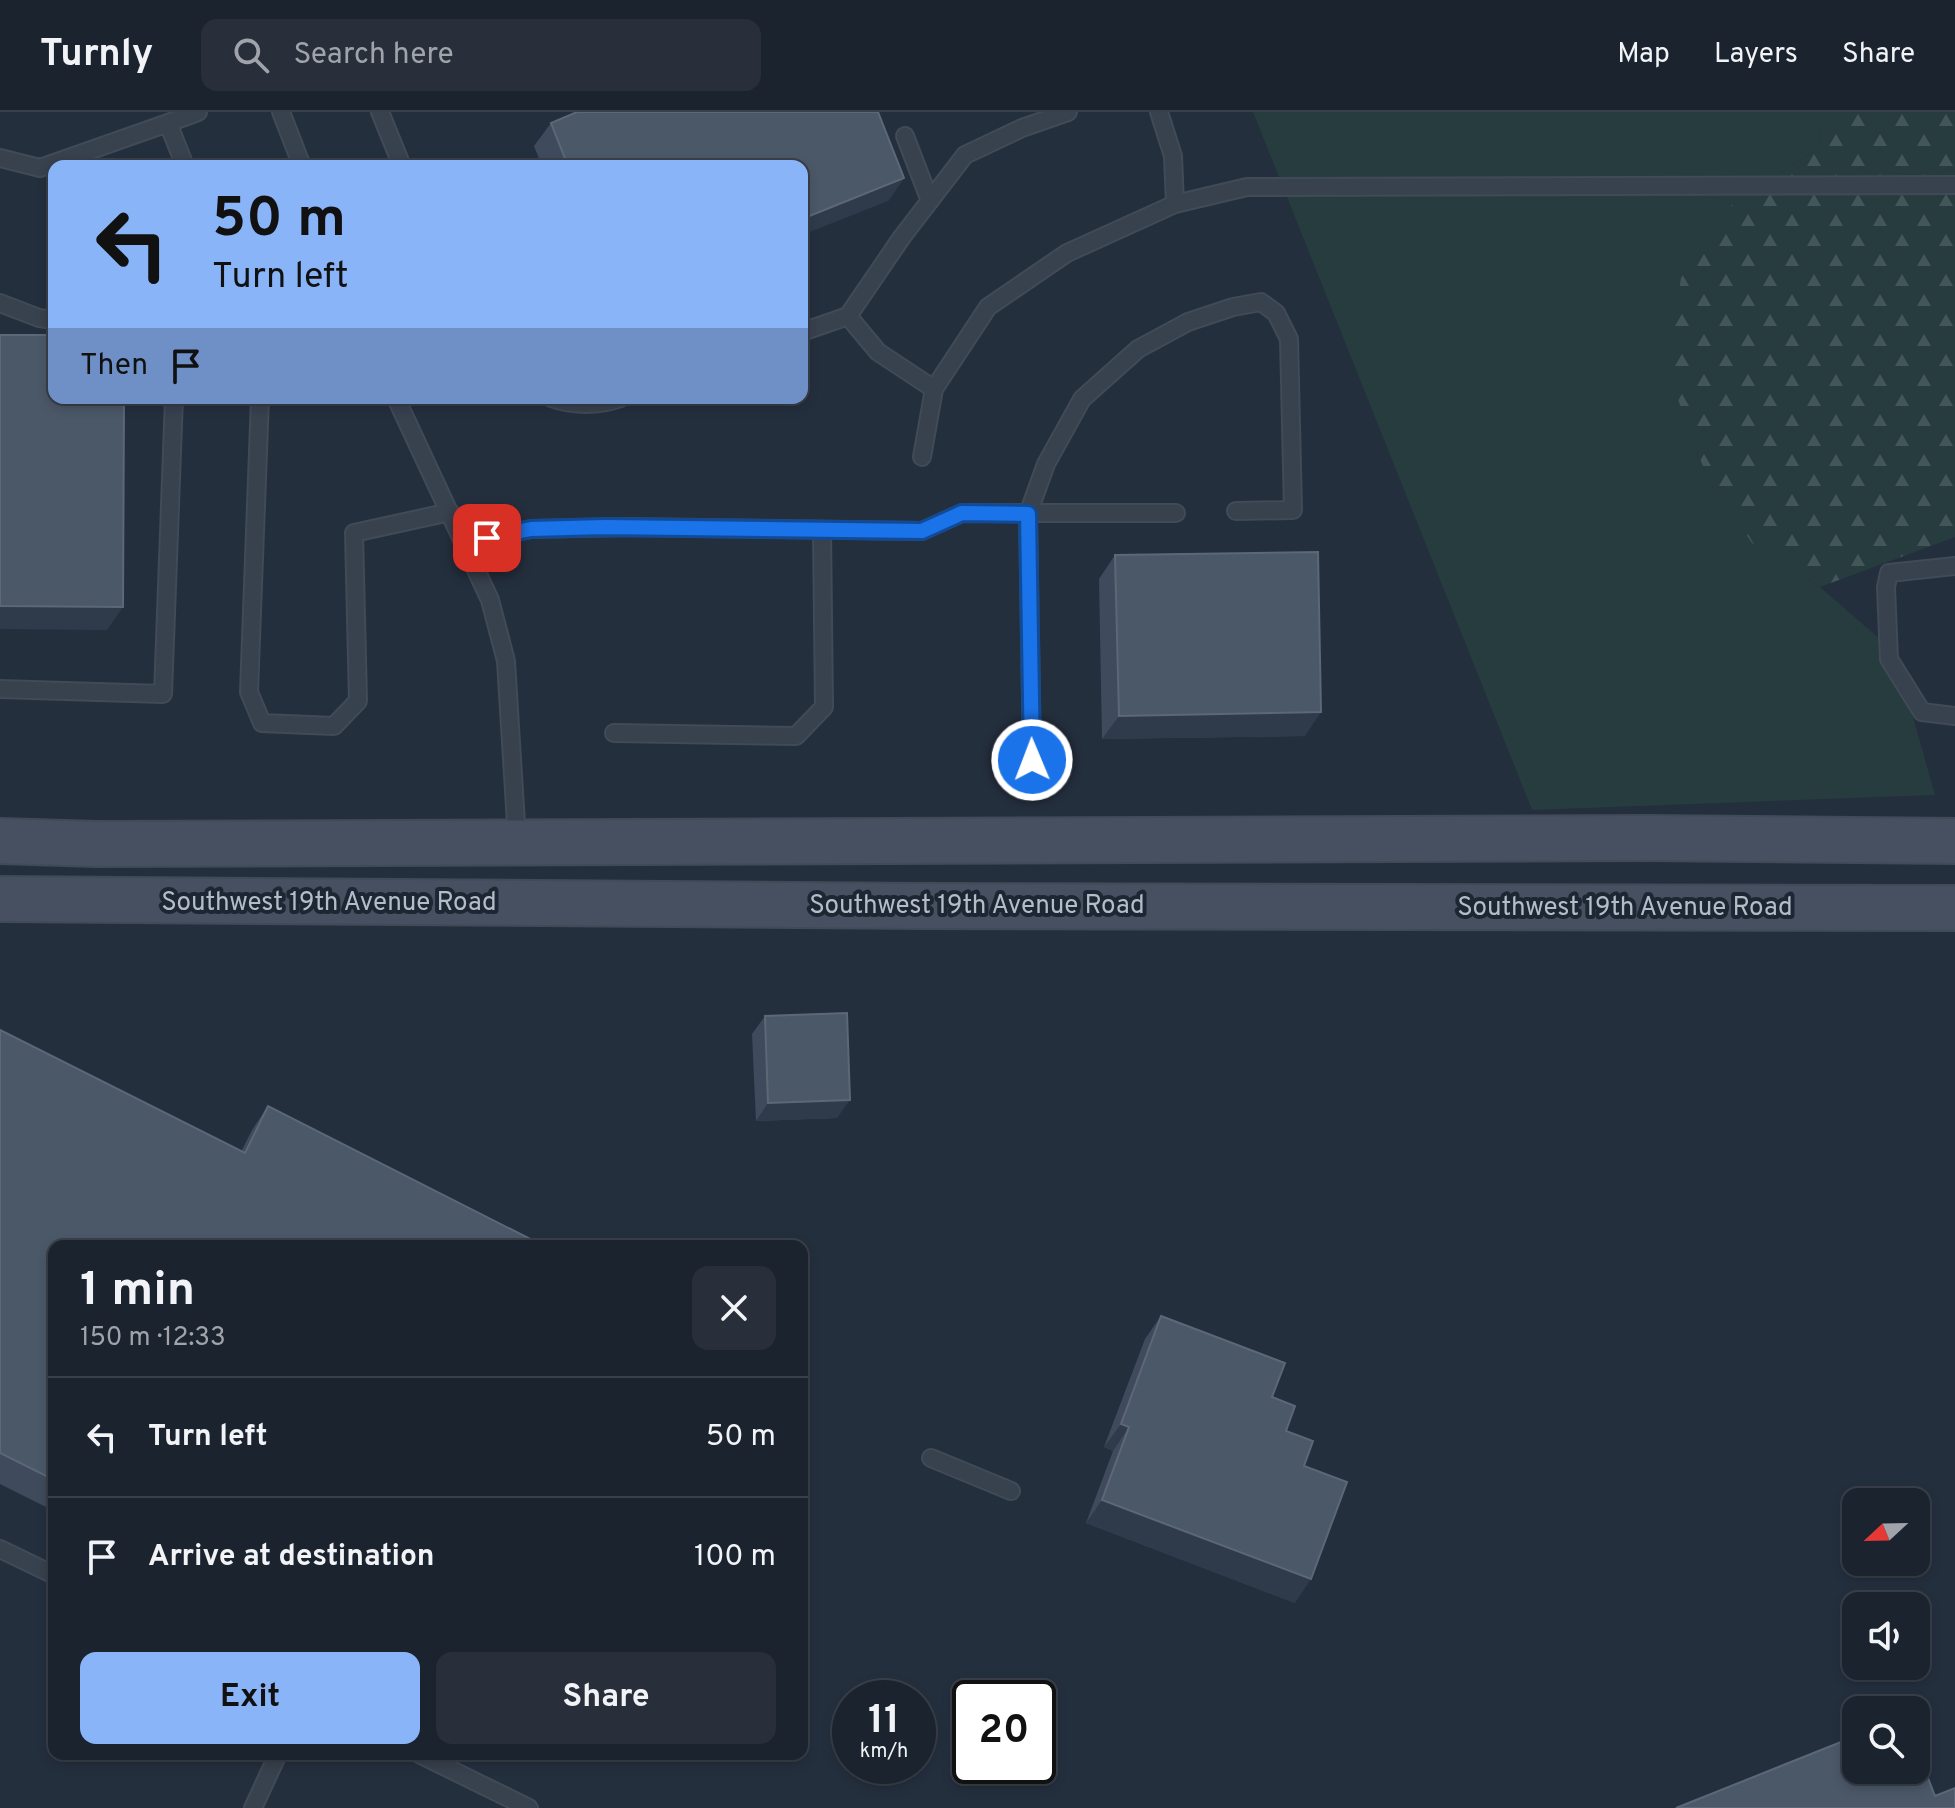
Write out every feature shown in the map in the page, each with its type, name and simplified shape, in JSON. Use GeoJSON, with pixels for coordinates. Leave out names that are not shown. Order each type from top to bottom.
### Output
{"type":"FeatureCollection","features":[{"type":"Feature","properties":{"kind":"main road"},"geometry":{"type":"LineString","coordinates":[[0,841],[96,844],[1648,838],[1955,841]]}},
{"type":"Feature","properties":{"kind":"main road","name":"Southwest 19th Avenue Road"},"geometry":{"type":"LineString","coordinates":[[0,899],[922,906],[1955,908]]}},
{"type":"Feature","properties":{"kind":"lane"},"geometry":{"type":"LineString","coordinates":[[63,160],[198,112]]}},
{"type":"Feature","properties":{"kind":"lane"},"geometry":{"type":"LineString","coordinates":[[281,112],[300,160]]}},
{"type":"Feature","properties":{"kind":"lane"},"geometry":{"type":"LineString","coordinates":[[380,112],[400,160]]}},
{"type":"Feature","properties":{"kind":"lane"},"geometry":{"type":"LineString","coordinates":[[808,330],[848,316],[965,155],[1022,128],[1068,112]]}},
{"type":"Feature","properties":{"kind":"lane"},"geometry":{"type":"LineString","coordinates":[[1159,112],[1173,156],[1175,204]]}},
{"type":"Feature","properties":{"kind":"lane"},"geometry":{"type":"LineString","coordinates":[[168,123],[183,160]]}},
{"type":"Feature","properties":{"kind":"lane"},"geometry":{"type":"LineString","coordinates":[[905,136],[930,201]]}},
{"type":"Feature","properties":{"kind":"lane"},"geometry":{"type":"LineString","coordinates":[[0,158],[40,168],[48,165]]}},
{"type":"Feature","properties":{"kind":"lane"},"geometry":{"type":"LineString","coordinates":[[922,457],[934,389],[988,307],[1067,253],[1175,204],[1247,187],[1955,185]]}},
{"type":"Feature","properties":{"kind":"lane"},"geometry":{"type":"LineString","coordinates":[[1032,760],[1028,514],[1046,464],[1082,399],[1138,349],[1188,322],[1233,307],[1261,302],[1276,313],[1289,339],[1293,510],[1236,511]]}},
{"type":"Feature","properties":{"kind":"lane"},"geometry":{"type":"LineString","coordinates":[[0,303],[48,319]]}},
{"type":"Feature","properties":{"kind":"lane"},"geometry":{"type":"LineString","coordinates":[[848,316],[878,352],[934,389]]}},
{"type":"Feature","properties":{"kind":"lane"},"geometry":{"type":"LineString","coordinates":[[0,689],[163,694],[174,404]]}},
{"type":"Feature","properties":{"kind":"lane"},"geometry":{"type":"LineString","coordinates":[[260,404],[249,692],[262,723],[334,726],[358,701],[354,533],[450,512]]}},
{"type":"Feature","properties":{"kind":"lane"},"geometry":{"type":"LineString","coordinates":[[399,404],[490,600],[506,661],[517,842]]}},
{"type":"Feature","properties":{"kind":"lane"},"geometry":{"type":"LineString","coordinates":[[464,543],[531,529],[629,527],[922,531],[962,513],[1176,513]]}},
{"type":"Feature","properties":{"kind":"lane"},"geometry":{"type":"LineString","coordinates":[[614,733],[796,736],[824,707],[822,530]]}},
{"type":"Feature","properties":{"kind":"lane"},"geometry":{"type":"LineString","coordinates":[[1955,566],[1889,573],[1886,587],[1889,659],[1922,712],[1955,716]]}},
{"type":"Feature","properties":{"kind":"lane"},"geometry":{"type":"LineString","coordinates":[[931,1458],[1011,1491]]}},
{"type":"Feature","properties":{"kind":"lane"},"geometry":{"type":"LineString","coordinates":[[0,1549],[48,1572]]}},
{"type":"Feature","properties":{"kind":"lane"},"geometry":{"type":"LineString","coordinates":[[253,1808],[275,1760]]}},
{"type":"Feature","properties":{"kind":"lane"},"geometry":{"type":"LineString","coordinates":[[431,1760],[529,1808]]}},
{"type":"Feature","properties":{"kind":"green space"},"geometry":{"type":"Polygon","coordinates":[[[1253,112],[1820,112],[1821,146],[1729,207],[1692,440],[1710,483],[1752,543],[1820,587],[1881,640],[1913,717],[1935,795],[1532,810],[1253,112]]]}},
{"type":"Feature","properties":{"kind":"green space"},"geometry":{"type":"Polygon","coordinates":[[[1820,112],[1955,112],[1955,537],[1820,587],[1752,543],[1710,483],[1667,367],[1681,278],[1729,207],[1821,146],[1820,112]]]}},
{"type":"Feature","properties":{"kind":"building"},"geometry":{"type":"Polygon","coordinates":[[[577,112],[878,112],[904,178],[808,217],[808,160],[566,160],[551,123],[577,112]]]}},
{"type":"Feature","properties":{"kind":"building"},"geometry":{"type":"Polygon","coordinates":[[[0,335],[48,335],[48,404],[124,404],[123,607],[0,606],[0,335]]]}},
{"type":"Feature","properties":{"kind":"building"},"geometry":{"type":"Polygon","coordinates":[[[1318,552],[1321,712],[1119,716],[1115,555],[1318,552]]]}},
{"type":"Feature","properties":{"kind":"building"},"geometry":{"type":"Polygon","coordinates":[[[847,1013],[850,1100],[768,1103],[765,1016],[847,1013]]]}},
{"type":"Feature","properties":{"kind":"building"},"geometry":{"type":"Polygon","coordinates":[[[0,1030],[245,1153],[268,1106],[532,1240],[48,1240],[48,1477],[0,1453],[0,1030]]]}},
{"type":"Feature","properties":{"kind":"building"},"geometry":{"type":"Polygon","coordinates":[[[1161,1316],[1285,1363],[1272,1397],[1295,1406],[1286,1431],[1313,1441],[1304,1466],[1347,1482],[1311,1579],[1102,1500],[1129,1427],[1121,1424],[1161,1316]]]}},
{"type":"Feature","properties":{"kind":"building"},"geometry":{"type":"Polygon","coordinates":[[[1842,1742],[1842,1784],[1930,1783],[1935,1796],[1955,1788],[1955,1808],[1676,1808],[1842,1742]]]}},
{"type":"Feature","properties":{"kind":"route"},"geometry":{"type":"LineString","coordinates":[[487,538],[531,529],[605,527],[922,531],[962,513],[1028,514],[1032,760]]}}]}
